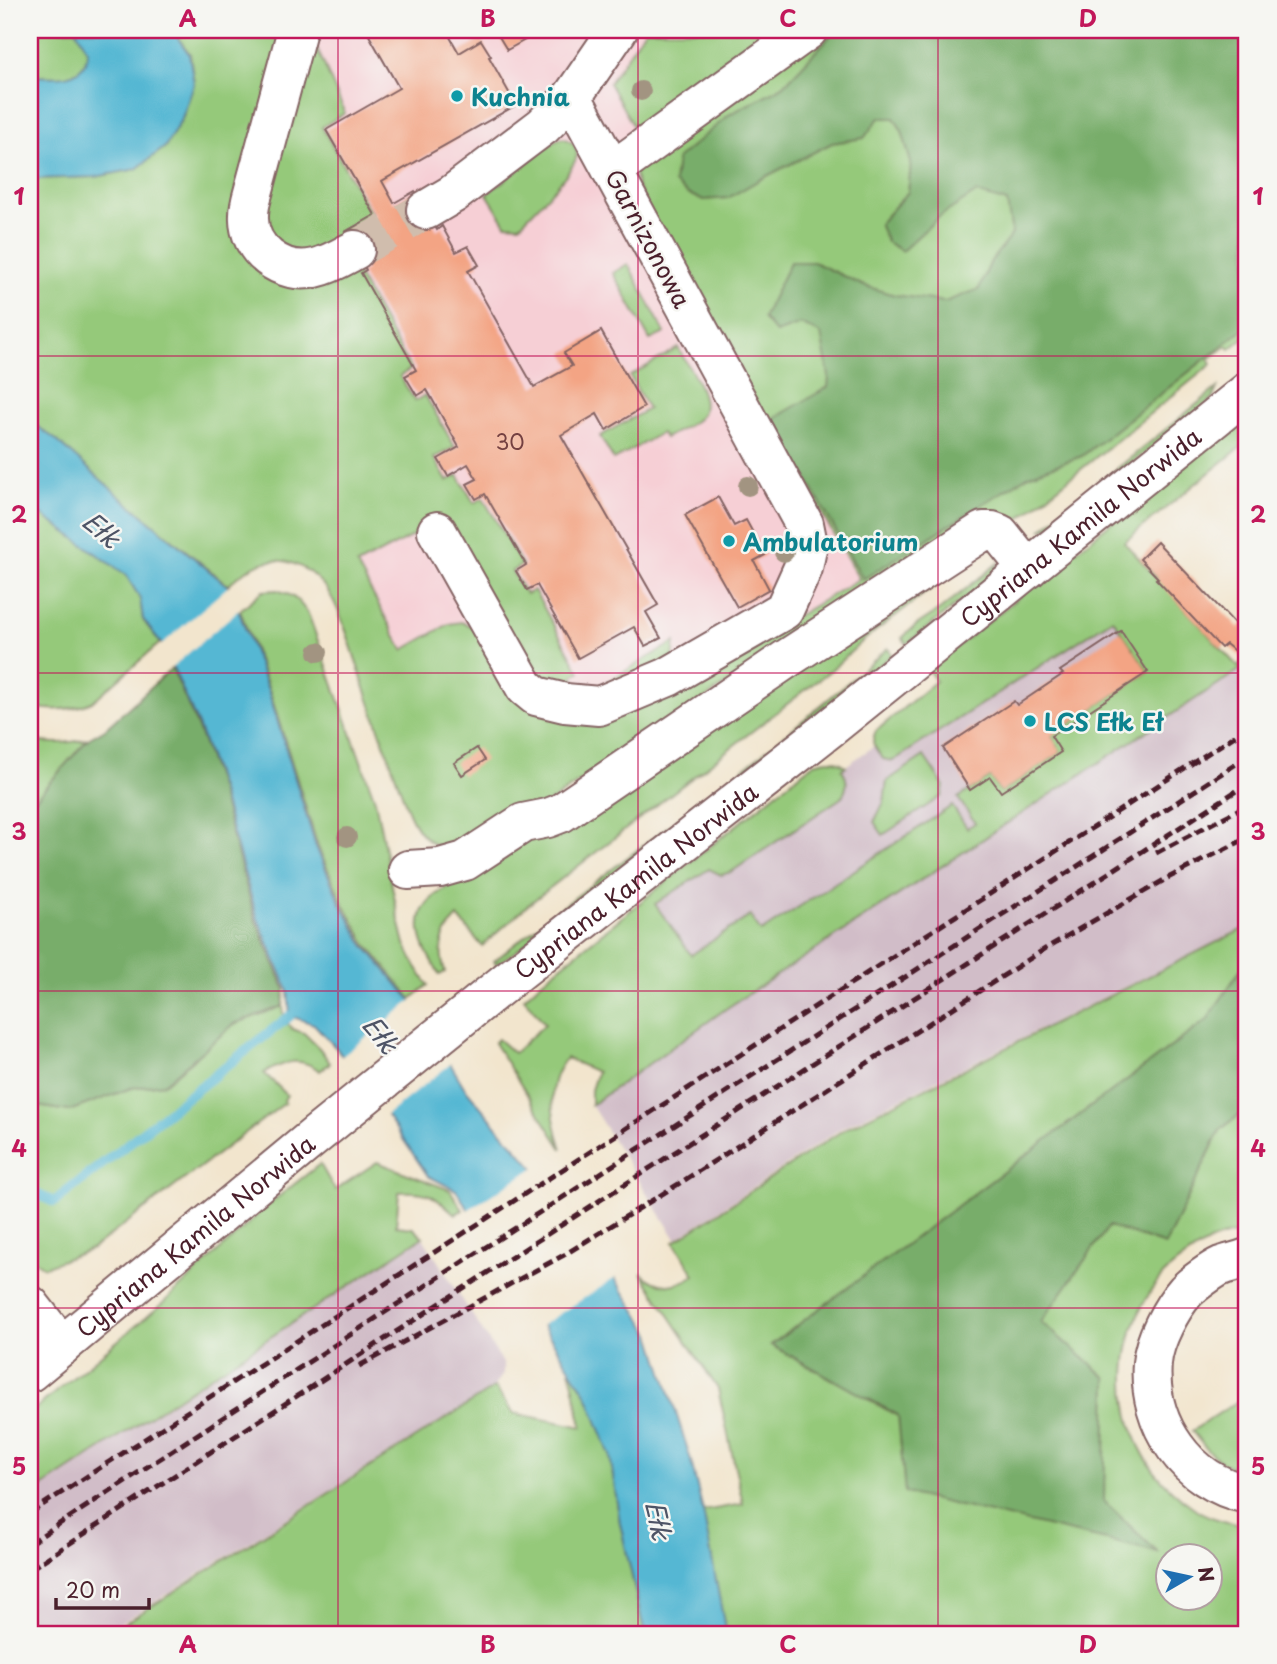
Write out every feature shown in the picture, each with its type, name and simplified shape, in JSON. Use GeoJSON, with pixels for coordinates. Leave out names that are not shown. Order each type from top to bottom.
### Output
{"type":"FeatureCollection","features":[{"type":"Feature","properties":{"kind":"street"},"geometry":{"type":"LineString","coordinates":[[297,30],[253,193],[248,217],[251,232],[265,256],[293,269],[315,268],[355,250]]}},
{"type":"Feature","properties":{"kind":"street"},"geometry":{"type":"LineString","coordinates":[[612,171],[808,30]]}},
{"type":"Feature","properties":{"kind":"street"},"geometry":{"type":"LineString","coordinates":[[426,210],[453,194],[565,105],[601,39]]}},
{"type":"Feature","properties":{"kind":"street","name":"Garnizonowa"},"geometry":{"type":"LineString","coordinates":[[438,531],[525,687],[536,696],[565,703],[598,706],[668,677],[784,610],[803,568],[808,544],[804,524],[612,171],[565,105]]}},
{"type":"Feature","properties":{"kind":"street","name":"Cypriana Kamila Norwida"},"geometry":{"type":"LineString","coordinates":[[30,1372],[508,980],[830,728],[1247,392]]}},
{"type":"Feature","properties":{"kind":"street"},"geometry":{"type":"LineString","coordinates":[[408,870],[440,868],[465,861],[523,823],[561,813],[793,655],[983,531],[1000,534],[1028,569]]}},
{"type":"Feature","properties":{"kind":"street"},"geometry":{"type":"LineString","coordinates":[[1247,1258],[1219,1267],[1187,1290],[1164,1323],[1152,1362],[1154,1402],[1169,1439],[1195,1470],[1229,1491],[1247,1494]]}},
{"type":"Feature","properties":{"kind":"street"},"geometry":{"type":"LineString","coordinates":[[30,1306],[62,1346]]}},
{"type":"Feature","properties":{"kind":"shaded area"},"geometry":{"type":"Polygon","coordinates":[[[252,30],[1075,30],[862,581],[480,818],[221,348],[252,30]]]}},
{"type":"Feature","properties":{"kind":"shaded area"},"geometry":{"type":"Polygon","coordinates":[[[1098,564],[1169,697],[882,885],[713,1000],[649,904],[880,742],[1098,564]]]}},
{"type":"Feature","properties":{"kind":"shaded area"},"geometry":{"type":"Polygon","coordinates":[[[1247,659],[1247,926],[843,1127],[676,1239],[591,1105],[726,1007],[1239,669],[1247,659]]]}},
{"type":"Feature","properties":{"kind":"shaded area"},"geometry":{"type":"Polygon","coordinates":[[[423,1238],[503,1363],[503,1374],[495,1386],[104,1634],[30,1634],[30,1496],[423,1238]]]}},
{"type":"Feature","properties":{"kind":"green space"},"geometry":{"type":"Polygon","coordinates":[[[30,30],[76,30],[88,51],[85,63],[75,73],[68,75],[30,76],[30,30]]]}},
{"type":"Feature","properties":{"kind":"green space"},"geometry":{"type":"Polygon","coordinates":[[[172,30],[309,30],[345,113],[322,127],[371,214],[339,233],[359,270],[356,272],[411,369],[400,376],[415,401],[425,395],[455,447],[434,458],[447,481],[458,475],[474,503],[483,498],[522,565],[512,571],[526,594],[534,590],[580,672],[573,676],[581,690],[596,688],[675,642],[673,660],[594,697],[544,689],[531,682],[441,521],[357,565],[403,650],[449,624],[461,622],[472,626],[483,634],[516,694],[533,707],[566,713],[599,714],[654,694],[777,628],[859,579],[774,429],[761,418],[637,187],[635,173],[640,163],[823,30],[1247,30],[1247,335],[1230,349],[1227,346],[1209,359],[1212,364],[1014,523],[991,518],[968,523],[539,809],[519,815],[465,847],[445,848],[428,840],[414,824],[343,623],[325,587],[298,565],[277,560],[247,570],[228,585],[55,439],[38,427],[30,425],[30,179],[95,177],[136,169],[165,147],[182,119],[194,84],[190,54],[172,30]]]}},
{"type":"Feature","properties":{"kind":"green space"},"geometry":{"type":"Polygon","coordinates":[[[645,30],[793,30],[640,138],[609,83],[645,30]]]}},
{"type":"Feature","properties":{"kind":"green space"},"geometry":{"type":"Polygon","coordinates":[[[836,30],[1247,30],[1247,326],[1082,456],[1031,474],[863,579],[773,419],[828,387],[829,376],[821,334],[801,324],[776,333],[763,318],[790,262],[814,262],[862,285],[895,295],[945,302],[979,289],[991,261],[1012,234],[1007,202],[976,193],[939,217],[902,251],[887,242],[879,224],[908,192],[911,163],[902,131],[894,118],[879,118],[864,138],[832,143],[728,198],[704,200],[688,194],[674,183],[677,159],[730,114],[783,86],[836,30]]]}},
{"type":"Feature","properties":{"kind":"green space"},"geometry":{"type":"Polygon","coordinates":[[[564,138],[574,144],[577,154],[569,171],[520,225],[506,224],[487,194],[556,140],[564,138]]]}},
{"type":"Feature","properties":{"kind":"green space"},"geometry":{"type":"Polygon","coordinates":[[[628,264],[665,333],[650,340],[613,273],[628,264]]]}},
{"type":"Feature","properties":{"kind":"green space"},"geometry":{"type":"Polygon","coordinates":[[[678,348],[702,393],[703,411],[699,418],[665,438],[661,433],[614,460],[600,436],[648,409],[630,376],[678,348]]]}},
{"type":"Feature","properties":{"kind":"green space"},"geometry":{"type":"Polygon","coordinates":[[[1217,388],[1213,398],[1052,527],[1041,530],[1217,388]]]}},
{"type":"Feature","properties":{"kind":"green space"},"geometry":{"type":"Polygon","coordinates":[[[1247,413],[1247,442],[1124,542],[1238,667],[1247,657],[1247,665],[727,1008],[591,1105],[591,1090],[597,1072],[566,1058],[556,1075],[552,1095],[555,1123],[562,1149],[494,1043],[498,1039],[514,1053],[545,1024],[524,998],[814,763],[830,760],[846,766],[842,769],[846,784],[841,798],[731,872],[721,875],[709,869],[655,904],[691,955],[750,916],[761,932],[952,806],[967,828],[975,823],[958,798],[990,777],[1001,792],[1061,752],[1051,736],[1148,672],[1113,619],[893,761],[883,759],[876,749],[873,739],[876,731],[936,681],[928,670],[1247,413]]]}},
{"type":"Feature","properties":{"kind":"green space"},"geometry":{"type":"Polygon","coordinates":[[[30,512],[42,515],[126,575],[140,598],[143,620],[160,643],[92,702],[69,709],[30,707],[30,512]]]}},
{"type":"Feature","properties":{"kind":"green space"},"geometry":{"type":"Polygon","coordinates":[[[981,550],[528,905],[482,946],[458,917],[447,930],[442,942],[445,972],[440,975],[427,952],[420,927],[423,910],[434,896],[525,834],[981,550]]]}},
{"type":"Feature","properties":{"kind":"green space"},"geometry":{"type":"Polygon","coordinates":[[[998,563],[995,574],[907,644],[902,638],[915,626],[941,609],[998,563]]]}},
{"type":"Feature","properties":{"kind":"green space"},"geometry":{"type":"Polygon","coordinates":[[[277,590],[296,599],[309,616],[375,800],[405,944],[428,985],[411,999],[366,944],[342,901],[318,847],[269,689],[240,610],[263,591],[277,590]]]}},
{"type":"Feature","properties":{"kind":"green space"},"geometry":{"type":"Polygon","coordinates":[[[888,648],[892,655],[496,964],[494,961],[749,764],[888,648]]]}},
{"type":"Feature","properties":{"kind":"green space"},"geometry":{"type":"Polygon","coordinates":[[[172,668],[198,728],[219,787],[255,918],[285,989],[283,1006],[234,1024],[164,1084],[131,1088],[69,1111],[30,1105],[30,805],[88,739],[105,729],[172,668]]]}},
{"type":"Feature","properties":{"kind":"green space"},"geometry":{"type":"Polygon","coordinates":[[[88,739],[30,805],[30,740],[59,743],[88,739]]]}},
{"type":"Feature","properties":{"kind":"green space"},"geometry":{"type":"Polygon","coordinates":[[[924,756],[944,786],[942,796],[883,835],[874,822],[884,802],[887,781],[924,756]]]}},
{"type":"Feature","properties":{"kind":"green space"},"geometry":{"type":"Polygon","coordinates":[[[1247,927],[1247,975],[1240,971],[1208,1020],[771,1345],[898,1416],[1154,1550],[1154,1612],[1224,1612],[1224,1542],[1154,1542],[1154,1549],[1103,1501],[1107,1378],[1040,1322],[1109,1226],[1165,1245],[1220,1130],[1247,1109],[1247,1231],[1209,1242],[1159,1280],[1135,1323],[1125,1371],[1130,1420],[1138,1443],[1154,1471],[1197,1510],[1247,1527],[1247,1634],[726,1634],[703,1511],[743,1504],[718,1389],[641,1273],[654,1282],[667,1285],[695,1275],[674,1242],[846,1128],[1247,927]]]}},
{"type":"Feature","properties":{"kind":"green space"},"geometry":{"type":"Polygon","coordinates":[[[1240,970],[1247,975],[1247,1109],[1220,1130],[1165,1245],[1109,1226],[1041,1322],[1107,1378],[1104,1501],[1154,1551],[905,1493],[898,1415],[771,1345],[1207,1020],[1240,970]]]}},
{"type":"Feature","properties":{"kind":"green space"},"geometry":{"type":"Polygon","coordinates":[[[283,1006],[284,1018],[292,1029],[304,1033],[330,1063],[320,1071],[305,1063],[292,1062],[264,1073],[287,1095],[285,1103],[92,1249],[44,1267],[30,1258],[30,1105],[69,1111],[131,1088],[164,1084],[234,1024],[283,1006]]]}},
{"type":"Feature","properties":{"kind":"green space"},"geometry":{"type":"Polygon","coordinates":[[[377,1162],[450,1190],[463,1210],[455,1214],[424,1193],[399,1192],[396,1226],[413,1228],[423,1237],[30,1495],[30,1413],[160,1306],[269,1204],[320,1164],[335,1190],[377,1162]]]}},
{"type":"Feature","properties":{"kind":"green space"},"geometry":{"type":"Polygon","coordinates":[[[570,1370],[587,1395],[610,1455],[620,1523],[645,1634],[108,1634],[495,1387],[513,1413],[582,1427],[570,1370]]]}},
{"type":"Feature","properties":{"kind":"green space"},"geometry":{"type":"Polygon","coordinates":[[[1247,1395],[1247,1472],[1224,1464],[1207,1450],[1192,1431],[1247,1395]]]}},
{"type":"Feature","properties":{"kind":"water"},"geometry":{"type":"Polygon","coordinates":[[[76,30],[172,30],[189,54],[194,84],[182,118],[165,147],[136,169],[95,177],[30,179],[30,76],[60,77],[80,69],[86,62],[88,51],[76,30]]]}},
{"type":"Feature","properties":{"kind":"water","name":"Ełk"},"geometry":{"type":"Polygon","coordinates":[[[30,425],[38,427],[55,439],[230,588],[268,690],[316,847],[340,902],[364,945],[416,1006],[464,1087],[533,1167],[594,1247],[651,1334],[690,1457],[726,1634],[645,1634],[620,1523],[610,1455],[587,1395],[456,1190],[428,1176],[337,1049],[314,1024],[290,1016],[288,990],[257,917],[220,788],[199,727],[165,649],[143,619],[140,598],[126,575],[42,515],[30,512],[30,425]]]}},
{"type":"Feature","properties":{"kind":"pier"},"geometry":{"type":"Polygon","coordinates":[[[231,584],[241,608],[170,669],[159,647],[231,584]]]}},
{"type":"Feature","properties":{"kind":"pier"},"geometry":{"type":"Polygon","coordinates":[[[414,999],[453,1062],[384,1117],[340,1058],[414,999]]]}},
{"type":"Feature","properties":{"kind":"pier"},"geometry":{"type":"Polygon","coordinates":[[[537,1166],[597,1245],[617,1277],[539,1327],[466,1211],[537,1166]]]}},
{"type":"Feature","properties":{"kind":"building"},"geometry":{"type":"Polygon","coordinates":[[[366,30],[446,30],[459,53],[481,40],[516,105],[382,181],[394,203],[415,191],[437,230],[442,226],[456,252],[468,246],[479,265],[468,271],[534,387],[572,366],[564,353],[601,331],[644,407],[606,430],[597,414],[561,435],[658,605],[646,612],[661,638],[645,646],[634,627],[578,658],[537,585],[527,590],[516,571],[526,565],[485,494],[476,499],[467,484],[477,479],[468,464],[448,476],[438,459],[459,447],[427,390],[417,396],[405,376],[416,370],[361,273],[366,270],[345,232],[375,215],[326,130],[399,88],[366,30]]]}},
{"type":"Feature","properties":{"kind":"building"},"geometry":{"type":"Polygon","coordinates":[[[495,30],[543,30],[507,50],[495,30]]]}},
{"type":"Feature","properties":{"kind":"building","name":"Ambulatorium"},"geometry":{"type":"Polygon","coordinates":[[[718,497],[734,526],[746,520],[765,555],[754,561],[769,589],[737,607],[685,515],[718,497]]]}},
{"type":"Feature","properties":{"kind":"building"},"geometry":{"type":"Polygon","coordinates":[[[1157,542],[1239,628],[1247,619],[1247,655],[1244,659],[1226,644],[1221,648],[1140,559],[1157,542]]]}},
{"type":"Feature","properties":{"kind":"building","name":"LCS Ełk Eł"},"geometry":{"type":"Polygon","coordinates":[[[1121,631],[1148,672],[1051,736],[1061,752],[1001,792],[990,777],[970,790],[943,748],[1014,701],[1017,705],[1063,674],[1060,671],[1121,631]]]}},
{"type":"Feature","properties":{"kind":"building"},"geometry":{"type":"Polygon","coordinates":[[[477,748],[485,760],[462,775],[454,763],[477,748]]]}},
{"type":"Feature","properties":{"kind":"waterway"},"geometry":{"type":"LineString","coordinates":[[30,1189],[54,1202],[290,1016]]}},
{"type":"Feature","properties":{"kind":"tunnel"},"geometry":{"type":"LineString","coordinates":[[355,250],[426,210]]}},
{"type":"Feature","properties":{"kind":"railway"},"geometry":{"type":"LineString","coordinates":[[30,1513],[1247,728]]}},
{"type":"Feature","properties":{"kind":"railway"},"geometry":{"type":"LineString","coordinates":[[30,1543],[1247,757]]}},
{"type":"Feature","properties":{"kind":"railway"},"geometry":{"type":"LineString","coordinates":[[30,1569],[1247,784]]}},
{"type":"Feature","properties":{"kind":"railway"},"geometry":{"type":"LineString","coordinates":[[1156,853],[1247,805]]}},
{"type":"Feature","properties":{"kind":"railway"},"geometry":{"type":"LineString","coordinates":[[359,1366],[564,1255],[1048,947],[1166,879],[1247,838]]}},
{"type":"Feature","properties":{"kind":"place","name":"Kuchnia"},"geometry":{"type":"Point","coordinates":[457,96]}},
{"type":"Feature","properties":{"kind":"place","name":"Ambulatorium"},"geometry":{"type":"Point","coordinates":[729,541]}},
{"type":"Feature","properties":{"kind":"place","name":"LCS Ełk Eł"},"geometry":{"type":"Point","coordinates":[1030,721]}}]}
